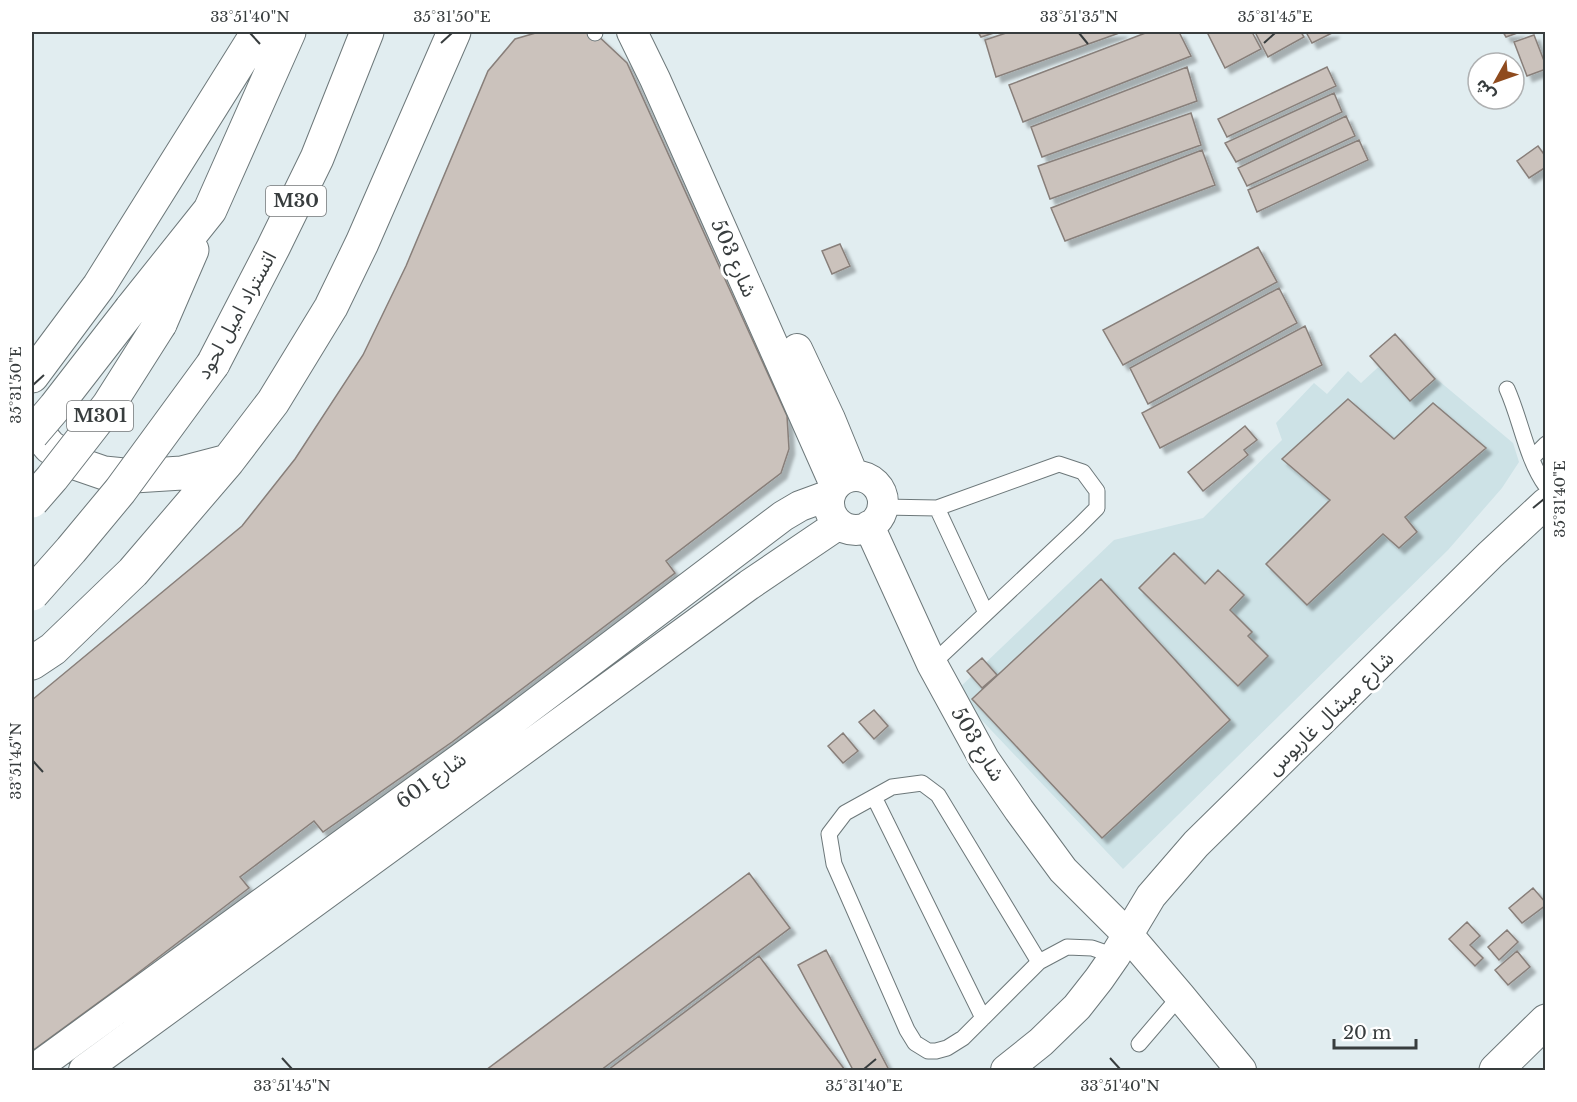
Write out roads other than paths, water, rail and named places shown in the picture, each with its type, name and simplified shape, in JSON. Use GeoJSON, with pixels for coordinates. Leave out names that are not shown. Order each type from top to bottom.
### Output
{"type":"FeatureCollection","features":[{"type":"Feature","properties":{"kind":"highway"},"geometry":{"type":"LineString","coordinates":[[32,376],[99,286],[258,32]]}},
{"type":"Feature","properties":{"kind":"highway"},"geometry":{"type":"LineString","coordinates":[[32,434],[210,210],[289,32]]}},
{"type":"Feature","properties":{"kind":"highway","name":"اتستراد اميل لحود"},"geometry":{"type":"LineString","coordinates":[[32,594],[120,491],[213,364],[317,158],[367,32]]}},
{"type":"Feature","properties":{"kind":"highway"},"geometry":{"type":"LineString","coordinates":[[32,663],[53,648],[133,573],[228,461],[273,402],[331,307],[362,243],[454,32]]}},
{"type":"Feature","properties":{"kind":"highway","name":"M301"},"geometry":{"type":"LineString","coordinates":[[32,501],[108,406],[160,324],[210,210]]}},
{"type":"Feature","properties":{"kind":"highway"},"geometry":{"type":"LineString","coordinates":[[32,426],[50,447],[75,463],[104,473],[134,476],[182,473],[228,461]]}},
{"type":"Feature","properties":{"kind":"highway"},"geometry":{"type":"LineString","coordinates":[[1496,1071],[1545,1021]]}},
{"type":"Feature","properties":{"kind":"street","name":"شارع 503"},"geometry":{"type":"LineString","coordinates":[[632,32],[839,485]]}},
{"type":"Feature","properties":{"kind":"street","name":"شارع 503"},"geometry":{"type":"LineString","coordinates":[[650,32],[830,420],[839,485]]}},
{"type":"Feature","properties":{"kind":"street"},"geometry":{"type":"LineString","coordinates":[[864,476],[873,481],[880,490],[883,500],[876,517],[859,530],[849,529],[839,524],[832,516],[829,506],[839,485],[864,476]]}},
{"type":"Feature","properties":{"kind":"street","name":"شارع 601"},"geometry":{"type":"LineString","coordinates":[[33,1071],[504,718],[783,516],[839,485]]}},
{"type":"Feature","properties":{"kind":"street","name":"شارع ميشال غاريوس"},"geometry":{"type":"LineString","coordinates":[[1006,1071],[1041,1042],[1077,1007],[1099,979],[1151,896],[1196,844],[1545,503]]}},
{"type":"Feature","properties":{"kind":"street","name":"شارع 503"},"geometry":{"type":"LineString","coordinates":[[876,517],[932,664],[984,759],[1063,870],[1121,945]]}},
{"type":"Feature","properties":{"kind":"street","name":"شارع 601"},"geometry":{"type":"LineString","coordinates":[[84,1071],[749,585],[839,524]]}},
{"type":"Feature","properties":{"kind":"street"},"geometry":{"type":"LineString","coordinates":[[1121,945],[1180,996],[1241,1071]]}},
{"type":"Feature","properties":{"kind":"lane"},"geometry":{"type":"LineString","coordinates":[[1507,389],[1540,479],[1545,486]]}},
{"type":"Feature","properties":{"kind":"lane"},"geometry":{"type":"LineString","coordinates":[[1532,458],[1545,444]]}},
{"type":"Feature","properties":{"kind":"lane"},"geometry":{"type":"LineString","coordinates":[[876,517],[938,508],[1059,464],[1083,472],[1097,491],[1097,508],[932,664]]}},
{"type":"Feature","properties":{"kind":"lane"},"geometry":{"type":"LineString","coordinates":[[938,508],[986,613]]}},
{"type":"Feature","properties":{"kind":"lane"},"geometry":{"type":"LineString","coordinates":[[1039,962],[938,795],[922,783],[892,787],[845,813],[829,834],[834,864],[907,1030],[915,1042],[928,1051],[947,1048],[963,1038],[1039,962],[1067,947],[1092,948],[1121,945]]}},
{"type":"Feature","properties":{"kind":"lane"},"geometry":{"type":"LineString","coordinates":[[874,797],[983,1018]]}},
{"type":"Feature","properties":{"kind":"lane"},"geometry":{"type":"LineString","coordinates":[[1138,1044],[1180,996]]}}]}
